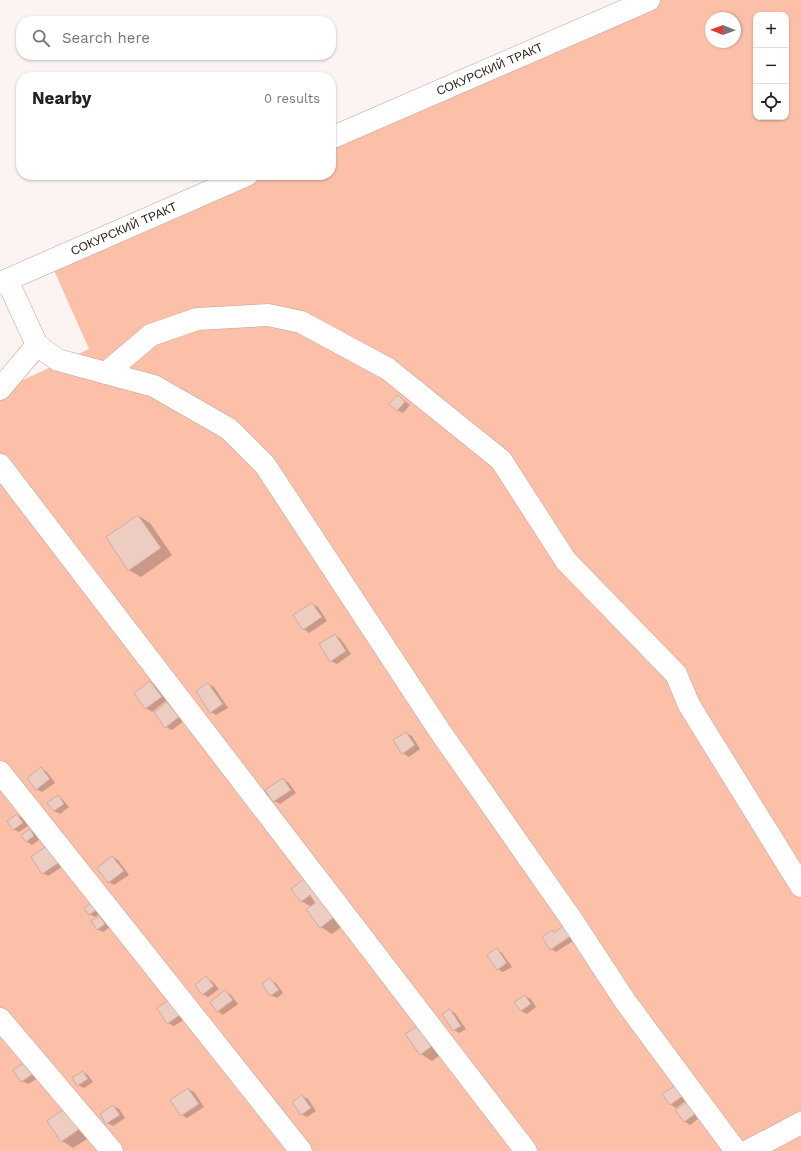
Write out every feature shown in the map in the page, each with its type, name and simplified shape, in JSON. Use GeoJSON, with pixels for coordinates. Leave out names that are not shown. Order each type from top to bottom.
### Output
{"type":"FeatureCollection","features":[{"type":"Feature","properties":{"kind":"street","name":"СОКУРСКИЙ ТРАКТ"},"geometry":{"type":"LineString","coordinates":[[336,136],[649,0]]}},
{"type":"Feature","properties":{"kind":"street","name":"СОКУРСКИЙ ТРАКТ"},"geometry":{"type":"LineString","coordinates":[[4,282],[236,180]]}},
{"type":"Feature","properties":{"kind":"street"},"geometry":{"type":"LineString","coordinates":[[4,282],[37,345],[58,360],[154,386],[229,429],[265,465],[439,730],[522,851],[572,920],[626,1001],[736,1151]]}},
{"type":"Feature","properties":{"kind":"street"},"geometry":{"type":"LineString","coordinates":[[106,373],[152,335],[198,319],[268,315],[301,322],[388,369],[501,460],[566,561],[676,674],[689,705],[801,886]]}},
{"type":"Feature","properties":{"kind":"street"},"geometry":{"type":"LineString","coordinates":[[0,389],[37,345]]}},
{"type":"Feature","properties":{"kind":"street"},"geometry":{"type":"LineString","coordinates":[[0,465],[526,1151]]}},
{"type":"Feature","properties":{"kind":"street"},"geometry":{"type":"LineString","coordinates":[[0,772],[301,1151]]}},
{"type":"Feature","properties":{"kind":"street"},"geometry":{"type":"LineString","coordinates":[[0,1019],[112,1151]]}},
{"type":"Feature","properties":{"kind":"street"},"geometry":{"type":"LineString","coordinates":[[748,1151],[801,1124]]}},
{"type":"Feature","properties":{"kind":"shaded area"},"geometry":{"type":"Polygon","coordinates":[[[649,0],[801,0],[801,1151],[0,1151],[0,391],[89,349],[50,261],[236,180],[336,180],[336,136],[649,0]]]}},
{"type":"Feature","properties":{"kind":"building"},"geometry":{"type":"Polygon","coordinates":[[[398,395],[405,402],[397,411],[389,404],[398,395]]]}},
{"type":"Feature","properties":{"kind":"building"},"geometry":{"type":"Polygon","coordinates":[[[138,515],[161,548],[128,571],[106,537],[138,515]]]}},
{"type":"Feature","properties":{"kind":"building"},"geometry":{"type":"Polygon","coordinates":[[[312,603],[322,617],[303,630],[293,615],[312,603]]]}},
{"type":"Feature","properties":{"kind":"building"},"geometry":{"type":"Polygon","coordinates":[[[335,634],[346,651],[330,662],[319,644],[335,634]]]}},
{"type":"Feature","properties":{"kind":"building"},"geometry":{"type":"Polygon","coordinates":[[[150,681],[162,697],[145,709],[134,693],[150,681]]]}},
{"type":"Feature","properties":{"kind":"building"},"geometry":{"type":"Polygon","coordinates":[[[208,683],[223,704],[210,713],[196,691],[208,683]]]}},
{"type":"Feature","properties":{"kind":"building"},"geometry":{"type":"Polygon","coordinates":[[[167,702],[179,717],[165,728],[154,712],[167,702]]]}},
{"type":"Feature","properties":{"kind":"building"},"geometry":{"type":"Polygon","coordinates":[[[406,732],[415,745],[402,754],[393,740],[406,732]]]}},
{"type":"Feature","properties":{"kind":"building"},"geometry":{"type":"Polygon","coordinates":[[[41,767],[50,779],[36,790],[27,778],[41,767]]]}},
{"type":"Feature","properties":{"kind":"building"},"geometry":{"type":"Polygon","coordinates":[[[283,778],[291,790],[273,802],[265,790],[283,778]]]}},
{"type":"Feature","properties":{"kind":"building"},"geometry":{"type":"Polygon","coordinates":[[[58,795],[64,804],[54,811],[47,803],[58,795]]]}},
{"type":"Feature","properties":{"kind":"building"},"geometry":{"type":"Polygon","coordinates":[[[17,814],[23,823],[13,830],[7,821],[17,814]]]}},
{"type":"Feature","properties":{"kind":"building"},"geometry":{"type":"Polygon","coordinates":[[[30,829],[34,836],[26,842],[21,835],[30,829]]]}},
{"type":"Feature","properties":{"kind":"building"},"geometry":{"type":"Polygon","coordinates":[[[48,845],[60,862],[42,874],[31,857],[48,845]]]}},
{"type":"Feature","properties":{"kind":"building"},"geometry":{"type":"Polygon","coordinates":[[[112,856],[124,871],[108,883],[97,868],[112,856]]]}},
{"type":"Feature","properties":{"kind":"building"},"geometry":{"type":"Polygon","coordinates":[[[308,876],[337,915],[320,928],[306,909],[315,903],[310,895],[301,902],[291,889],[308,876]]]}},
{"type":"Feature","properties":{"kind":"building"},"geometry":{"type":"Polygon","coordinates":[[[93,902],[98,909],[89,915],[84,908],[93,902]]]}},
{"type":"Feature","properties":{"kind":"building"},"geometry":{"type":"Polygon","coordinates":[[[100,916],[105,924],[97,930],[91,921],[100,916]]]}},
{"type":"Feature","properties":{"kind":"building"},"geometry":{"type":"Polygon","coordinates":[[[564,925],[571,936],[550,950],[542,937],[552,930],[554,933],[564,925]]]}},
{"type":"Feature","properties":{"kind":"building"},"geometry":{"type":"Polygon","coordinates":[[[497,948],[507,963],[497,970],[487,955],[497,948]]]}},
{"type":"Feature","properties":{"kind":"building"},"geometry":{"type":"Polygon","coordinates":[[[206,976],[214,986],[202,995],[195,985],[206,976]]]}},
{"type":"Feature","properties":{"kind":"building"},"geometry":{"type":"Polygon","coordinates":[[[270,978],[279,990],[270,996],[262,984],[270,978]]]}},
{"type":"Feature","properties":{"kind":"building"},"geometry":{"type":"Polygon","coordinates":[[[225,990],[233,1000],[217,1012],[210,1002],[225,990]]]}},
{"type":"Feature","properties":{"kind":"building"},"geometry":{"type":"Polygon","coordinates":[[[525,995],[531,1004],[521,1011],[514,1002],[525,995]]]}},
{"type":"Feature","properties":{"kind":"building"},"geometry":{"type":"Polygon","coordinates":[[[170,999],[180,1015],[167,1024],[157,1008],[170,999]]]}},
{"type":"Feature","properties":{"kind":"building"},"geometry":{"type":"Polygon","coordinates":[[[450,1009],[461,1026],[453,1031],[442,1014],[450,1009]]]}},
{"type":"Feature","properties":{"kind":"building"},"geometry":{"type":"Polygon","coordinates":[[[421,1024],[435,1044],[420,1055],[405,1034],[421,1024]]]}},
{"type":"Feature","properties":{"kind":"building"},"geometry":{"type":"Polygon","coordinates":[[[25,1062],[33,1074],[21,1082],[13,1070],[25,1062]]]}},
{"type":"Feature","properties":{"kind":"building"},"geometry":{"type":"Polygon","coordinates":[[[83,1071],[88,1079],[77,1086],[72,1078],[83,1071]]]}},
{"type":"Feature","properties":{"kind":"building"},"geometry":{"type":"Polygon","coordinates":[[[676,1085],[683,1096],[670,1105],[662,1094],[676,1085]]]}},
{"type":"Feature","properties":{"kind":"building"},"geometry":{"type":"Polygon","coordinates":[[[188,1088],[199,1104],[181,1116],[170,1100],[188,1088]]]}},
{"type":"Feature","properties":{"kind":"building"},"geometry":{"type":"Polygon","coordinates":[[[302,1095],[311,1108],[301,1115],[292,1102],[302,1095]]]}},
{"type":"Feature","properties":{"kind":"building"},"geometry":{"type":"Polygon","coordinates":[[[690,1100],[698,1112],[684,1122],[675,1110],[690,1100]]]}},
{"type":"Feature","properties":{"kind":"building"},"geometry":{"type":"Polygon","coordinates":[[[113,1105],[120,1115],[106,1124],[100,1114],[113,1105]]]}},
{"type":"Feature","properties":{"kind":"building"},"geometry":{"type":"Polygon","coordinates":[[[67,1107],[81,1128],[61,1142],[47,1121],[67,1107]]]}}]}
